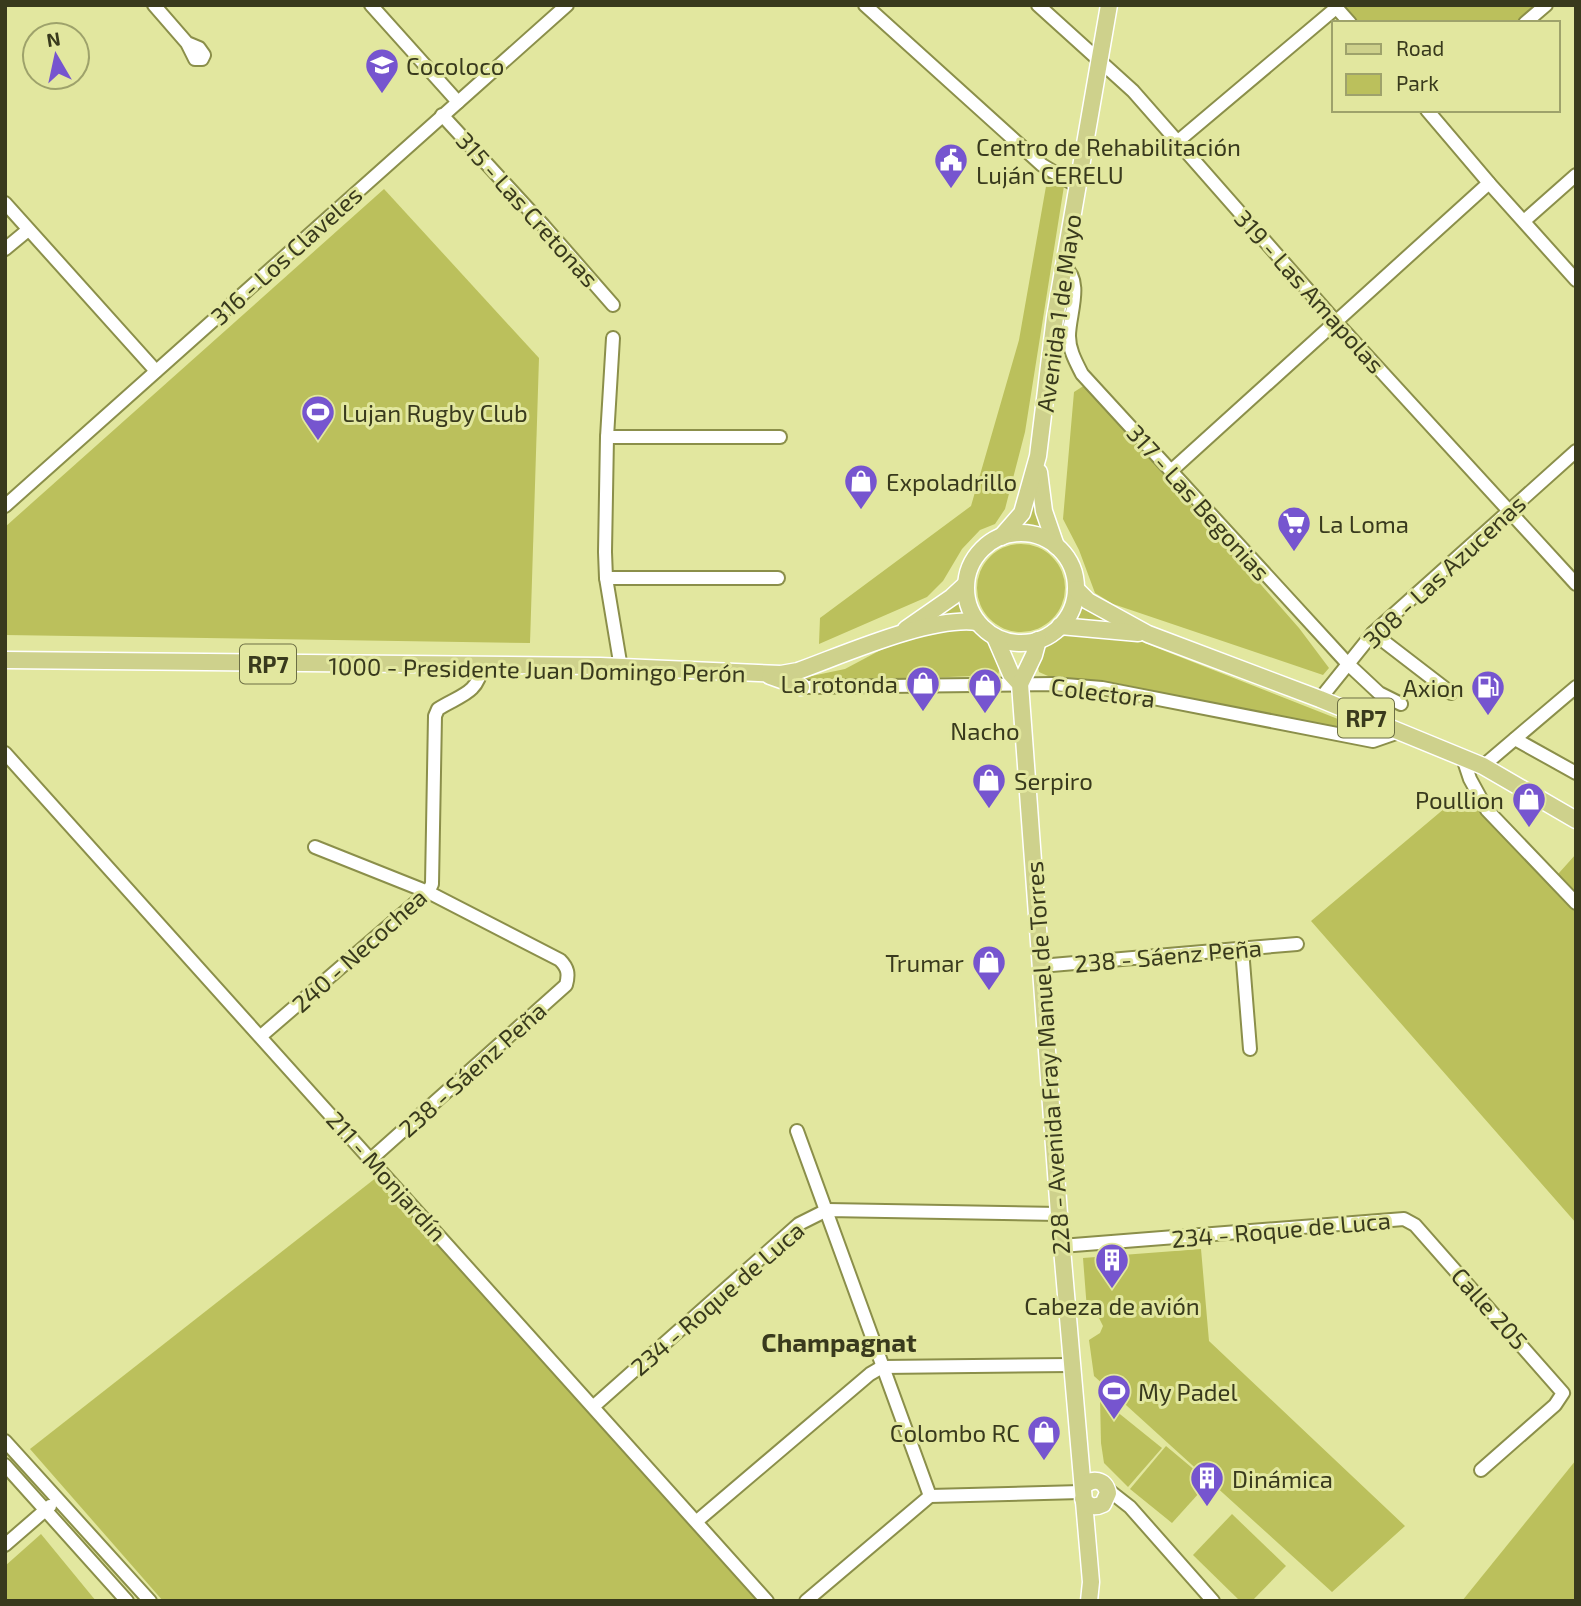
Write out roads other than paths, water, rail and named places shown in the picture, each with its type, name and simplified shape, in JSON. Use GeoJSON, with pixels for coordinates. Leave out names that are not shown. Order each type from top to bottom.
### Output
{"type":"FeatureCollection","features":[{"type":"Feature","properties":{"kind":"main road","name":"Avenida 1 de Mayo"},"geometry":{"type":"LineString","coordinates":[[1002,537],[1022,513],[1038,456],[1064,266],[1109,5]]}},
{"type":"Feature","properties":{"kind":"main road","name":"Avenida 1 de Mayo"},"geometry":{"type":"LineString","coordinates":[[1038,456],[1041,495],[1056,546]]}},
{"type":"Feature","properties":{"kind":"main road"},"geometry":{"type":"LineString","coordinates":[[965,584],[966,598],[977,622],[995,637],[1023,643],[1038,640],[1060,626],[1073,605],[1076,589],[1070,566],[1056,546],[1044,538],[1016,533],[1002,537]]}},
{"type":"Feature","properties":{"kind":"main road","name":"RP7"},"geometry":{"type":"LineString","coordinates":[[895,636],[953,597],[965,584],[973,560],[980,550],[1002,537]]}},
{"type":"Feature","properties":{"kind":"main road","name":"RP7"},"geometry":{"type":"LineString","coordinates":[[1076,589],[1088,601],[1148,634],[1320,699],[1483,766],[1576,820]]}},
{"type":"Feature","properties":{"kind":"main road","name":"1000 - Presidente Juan Domingo Perón"},"geometry":{"type":"LineString","coordinates":[[5,660],[621,668],[781,674],[798,671],[935,624],[977,622]]}},
{"type":"Feature","properties":{"kind":"main road","name":"RP7"},"geometry":{"type":"LineString","coordinates":[[1060,626],[1148,634]]}},
{"type":"Feature","properties":{"kind":"main road","name":"228 - Avenida Fray Manuel de Torres"},"geometry":{"type":"LineString","coordinates":[[995,637],[1011,674],[1020,684]]}},
{"type":"Feature","properties":{"kind":"main road","name":"228 - Avenida Fray Manuel de Torres"},"geometry":{"type":"LineString","coordinates":[[1038,640],[1020,684],[1061,1246],[1091,1582],[1089,1601]]}},
{"type":"Feature","properties":{"kind":"main road"},"geometry":{"type":"LineString","coordinates":[[761,673],[801,687]]}},
{"type":"Feature","properties":{"kind":"main road","name":"228 - Avenida Fray Manuel de Torres"},"geometry":{"type":"LineString","coordinates":[[1077,1432],[1103,1495]]}},
{"type":"Feature","properties":{"kind":"main road"},"geometry":{"type":"LineString","coordinates":[[1094,1480],[1103,1495],[1092,1506],[1082,1493],[1094,1480]]}},
{"type":"Feature","properties":{"kind":"main road"},"geometry":{"type":"LineString","coordinates":[[1086,1531],[1103,1495]]}},
{"type":"Feature","properties":{"kind":"street"},"geometry":{"type":"LineString","coordinates":[[154,5],[187,43]]}},
{"type":"Feature","properties":{"kind":"street","name":"315 - Las Cretonas"},"geometry":{"type":"LineString","coordinates":[[371,5],[458,102]]}},
{"type":"Feature","properties":{"kind":"street","name":"316 - Los Claveles"},"geometry":{"type":"LineString","coordinates":[[5,506],[567,5]]}},
{"type":"Feature","properties":{"kind":"street","name":"319 - Las Amapolas"},"geometry":{"type":"LineString","coordinates":[[1038,5],[1133,91],[1336,322],[1576,584]]}},
{"type":"Feature","properties":{"kind":"street"},"geometry":{"type":"LineString","coordinates":[[1527,21],[1546,5]]}},
{"type":"Feature","properties":{"kind":"street"},"geometry":{"type":"LineString","coordinates":[[1177,142],[1335,7],[1348,21]]}},
{"type":"Feature","properties":{"kind":"street"},"geometry":{"type":"LineString","coordinates":[[874,8],[1042,165],[1077,186]]}},
{"type":"Feature","properties":{"kind":"street"},"geometry":{"type":"LineString","coordinates":[[1429,112],[1576,280]]}},
{"type":"Feature","properties":{"kind":"street","name":"315 - Las Cretonas"},"geometry":{"type":"LineString","coordinates":[[442,115],[613,305]]}},
{"type":"Feature","properties":{"kind":"street"},"geometry":{"type":"LineString","coordinates":[[1524,221],[1576,175]]}},
{"type":"Feature","properties":{"kind":"street"},"geometry":{"type":"LineString","coordinates":[[1171,471],[1489,183]]}},
{"type":"Feature","properties":{"kind":"street"},"geometry":{"type":"LineString","coordinates":[[5,203],[156,370]]}},
{"type":"Feature","properties":{"kind":"street"},"geometry":{"type":"LineString","coordinates":[[5,249],[28,230]]}},
{"type":"Feature","properties":{"kind":"street","name":"317 - Las Begonias"},"geometry":{"type":"LineString","coordinates":[[1064,266],[1075,281],[1069,338],[1075,361],[1082,374],[1348,664],[1379,693],[1401,704]]}},
{"type":"Feature","properties":{"kind":"street"},"geometry":{"type":"LineString","coordinates":[[613,338],[607,437],[606,578],[621,668]]}},
{"type":"Feature","properties":{"kind":"street"},"geometry":{"type":"LineString","coordinates":[[607,437],[780,437]]}},
{"type":"Feature","properties":{"kind":"street","name":"308 - Las Azucenas"},"geometry":{"type":"LineString","coordinates":[[1320,699],[1373,633],[1576,451]]}},
{"type":"Feature","properties":{"kind":"street"},"geometry":{"type":"LineString","coordinates":[[606,578],[778,578]]}},
{"type":"Feature","properties":{"kind":"street"},"geometry":{"type":"LineString","coordinates":[[1373,633],[1451,693]]}},
{"type":"Feature","properties":{"kind":"street","name":"240 - Necochea"},"geometry":{"type":"LineString","coordinates":[[261,1036],[428,892],[432,884],[435,716],[438,709],[472,690],[480,681],[482,666]]}},
{"type":"Feature","properties":{"kind":"street","name":"Colectora"},"geometry":{"type":"LineString","coordinates":[[801,687],[1053,684],[1102,688],[1373,741],[1399,732]]}},
{"type":"Feature","properties":{"kind":"street"},"geometry":{"type":"LineString","coordinates":[[1483,766],[1576,687]]}},
{"type":"Feature","properties":{"kind":"street"},"geometry":{"type":"LineString","coordinates":[[1515,738],[1576,773]]}},
{"type":"Feature","properties":{"kind":"street","name":"211 - Monjardín"},"geometry":{"type":"LineString","coordinates":[[5,753],[767,1601]]}},
{"type":"Feature","properties":{"kind":"street"},"geometry":{"type":"LineString","coordinates":[[1463,758],[1470,779],[1487,810],[1576,903]]}},
{"type":"Feature","properties":{"kind":"street"},"geometry":{"type":"LineString","coordinates":[[315,847],[428,892]]}},
{"type":"Feature","properties":{"kind":"street","name":"238 - Sáenz Peña"},"geometry":{"type":"LineString","coordinates":[[372,1159],[566,985],[568,976],[567,967],[561,960],[428,892]]}},
{"type":"Feature","properties":{"kind":"street","name":"238 - Sáenz Peña"},"geometry":{"type":"LineString","coordinates":[[1040,966],[1297,944]]}},
{"type":"Feature","properties":{"kind":"street"},"geometry":{"type":"LineString","coordinates":[[1242,949],[1250,1049]]}},
{"type":"Feature","properties":{"kind":"street"},"geometry":{"type":"LineString","coordinates":[[797,1131],[930,1496]]}},
{"type":"Feature","properties":{"kind":"street","name":"234 - Roque de Luca"},"geometry":{"type":"LineString","coordinates":[[594,1406],[799,1224],[827,1210],[1059,1214]]}},
{"type":"Feature","properties":{"kind":"street","name":"234 - Roque de Luca"},"geometry":{"type":"LineString","coordinates":[[1061,1246],[1404,1219],[1415,1225]]}},
{"type":"Feature","properties":{"kind":"street","name":"Calle 205"},"geometry":{"type":"LineString","coordinates":[[1415,1225],[1563,1393],[1555,1405],[1480,1470]]}},
{"type":"Feature","properties":{"kind":"street"},"geometry":{"type":"LineString","coordinates":[[697,1521],[870,1374],[882,1367],[1072,1365]]}},
{"type":"Feature","properties":{"kind":"street"},"geometry":{"type":"LineString","coordinates":[[5,1441],[150,1601]]}},
{"type":"Feature","properties":{"kind":"street"},"geometry":{"type":"LineString","coordinates":[[5,1465],[127,1601]]}},
{"type":"Feature","properties":{"kind":"street"},"geometry":{"type":"LineString","coordinates":[[806,1601],[930,1496],[1082,1493]]}},
{"type":"Feature","properties":{"kind":"street"},"geometry":{"type":"LineString","coordinates":[[1103,1495],[1118,1504],[1130,1507],[1213,1601]]}},
{"type":"Feature","properties":{"kind":"street"},"geometry":{"type":"LineString","coordinates":[[5,1545],[58,1500]]}},
{"type":"Feature","properties":{"kind":"place","name":"Cocoloco"},"geometry":{"type":"Point","coordinates":[382,95]}},
{"type":"Feature","properties":{"kind":"place","name":"Centro de Rehabilitación Luján CERELU"},"geometry":{"type":"Point","coordinates":[951,190]}},
{"type":"Feature","properties":{"kind":"place","name":"Lujan Rugby Club"},"geometry":{"type":"Point","coordinates":[318,442]}},
{"type":"Feature","properties":{"kind":"place","name":"Expoladrillo"},"geometry":{"type":"Point","coordinates":[861,511]}},
{"type":"Feature","properties":{"kind":"place","name":"La Loma"},"geometry":{"type":"Point","coordinates":[1294,553]}},
{"type":"Feature","properties":{"kind":"place","name":"La rotonda"},"geometry":{"type":"Point","coordinates":[923,713]}},
{"type":"Feature","properties":{"kind":"place","name":"Nacho"},"geometry":{"type":"Point","coordinates":[985,715]}},
{"type":"Feature","properties":{"kind":"place","name":"Axion"},"geometry":{"type":"Point","coordinates":[1488,717]}},
{"type":"Feature","properties":{"kind":"place","name":"Serpiro"},"geometry":{"type":"Point","coordinates":[989,810]}},
{"type":"Feature","properties":{"kind":"place","name":"Poullion"},"geometry":{"type":"Point","coordinates":[1529,829]}},
{"type":"Feature","properties":{"kind":"place","name":"Trumar"},"geometry":{"type":"Point","coordinates":[989,992]}},
{"type":"Feature","properties":{"kind":"place","name":"Cabeza de avión"},"geometry":{"type":"Point","coordinates":[1112,1290]}},
{"type":"Feature","properties":{"kind":"place","name":"My Padel"},"geometry":{"type":"Point","coordinates":[1114,1421]}},
{"type":"Feature","properties":{"kind":"place","name":"Colombo RC"},"geometry":{"type":"Point","coordinates":[1044,1462]}},
{"type":"Feature","properties":{"kind":"place","name":"Dinámica"},"geometry":{"type":"Point","coordinates":[1207,1508]}},
{"type":"Feature","properties":{"kind":"district","name":"Champagnat"},"geometry":{"type":"Point","coordinates":[839,1341]}}]}
